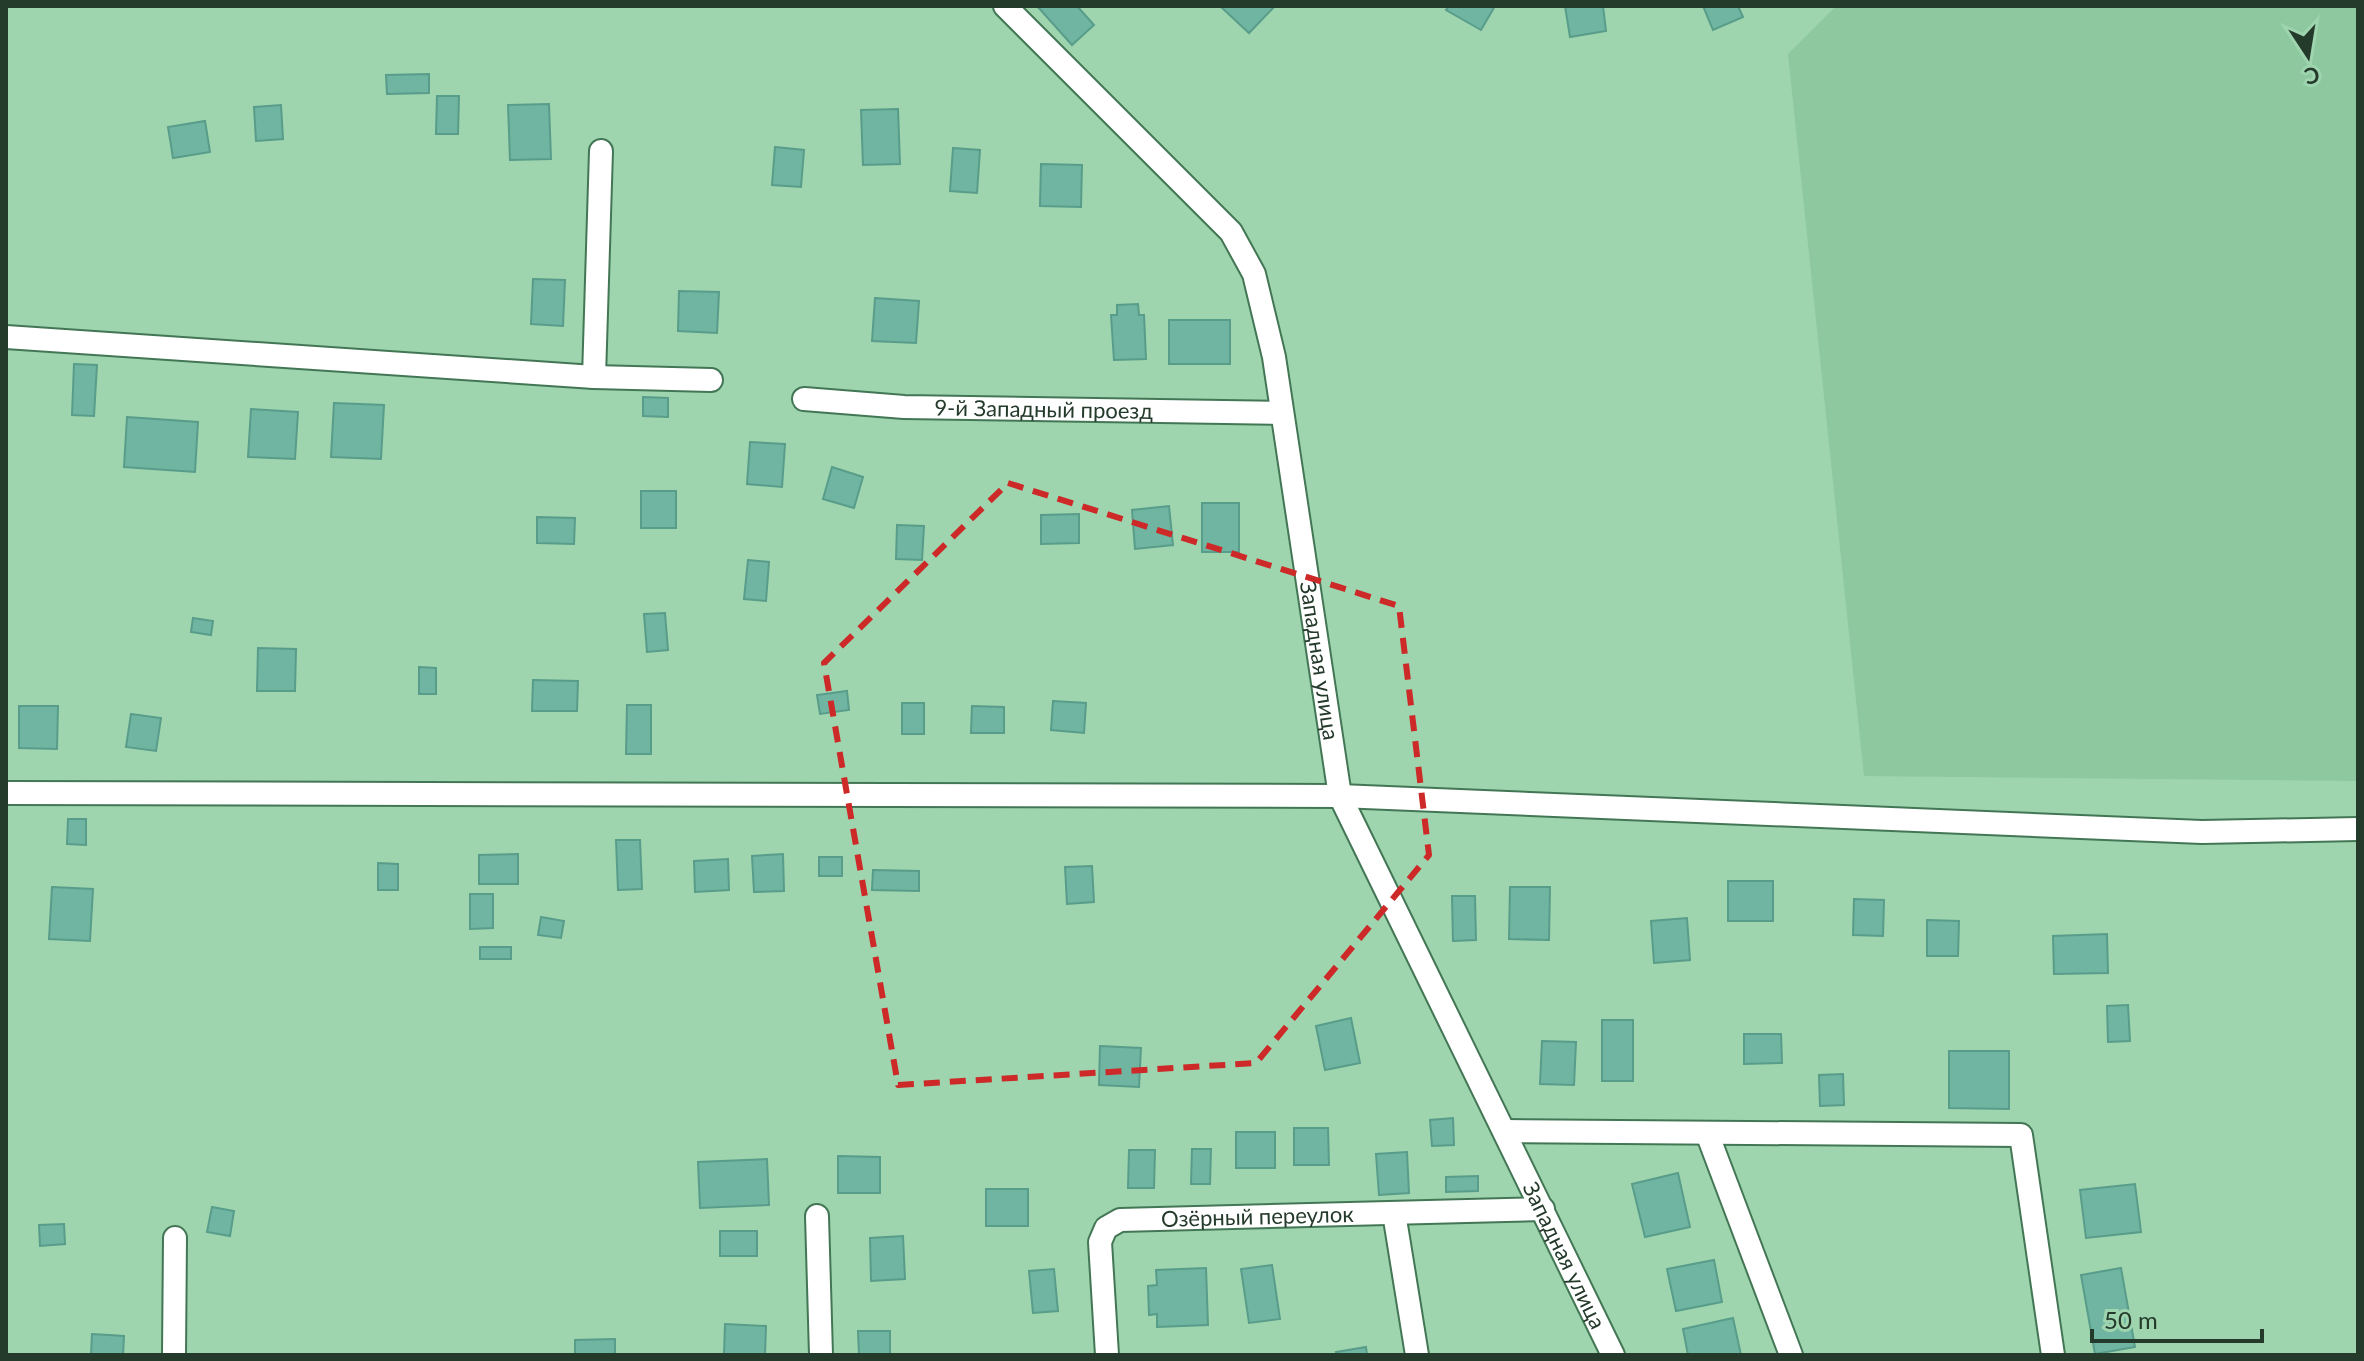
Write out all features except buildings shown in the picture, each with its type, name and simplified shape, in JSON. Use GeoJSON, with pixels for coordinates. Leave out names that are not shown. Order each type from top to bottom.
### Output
{"type":"FeatureCollection","features":[{"type":"Feature","properties":{"kind":"street","name":"Западная улица"},"geometry":{"type":"LineString","coordinates":[[1005,6],[1231,232],[1254,274],[1274,357],[1340,796],[1613,1355]]}},
{"type":"Feature","properties":{"kind":"street"},"geometry":{"type":"LineString","coordinates":[[594,377],[601,151]]}},
{"type":"Feature","properties":{"kind":"street"},"geometry":{"type":"LineString","coordinates":[[6,337],[594,377],[711,380]]}},
{"type":"Feature","properties":{"kind":"street","name":"9-й Западный проезд"},"geometry":{"type":"LineString","coordinates":[[804,399],[904,407],[1282,413]]}},
{"type":"Feature","properties":{"kind":"street"},"geometry":{"type":"LineString","coordinates":[[6,793],[1340,796],[2202,832],[2358,829]]}},
{"type":"Feature","properties":{"kind":"street"},"geometry":{"type":"LineString","coordinates":[[1504,1131],[2021,1135],[2053,1355]]}},
{"type":"Feature","properties":{"kind":"street"},"geometry":{"type":"LineString","coordinates":[[1707,1133],[1791,1355]]}},
{"type":"Feature","properties":{"kind":"street","name":"Озёрный переулок"},"geometry":{"type":"LineString","coordinates":[[1107,1355],[1100,1242],[1106,1228],[1120,1220],[1543,1209]]}},
{"type":"Feature","properties":{"kind":"street"},"geometry":{"type":"LineString","coordinates":[[1394,1213],[1417,1355]]}},
{"type":"Feature","properties":{"kind":"street"},"geometry":{"type":"LineString","coordinates":[[817,1216],[821,1355]]}},
{"type":"Feature","properties":{"kind":"street"},"geometry":{"type":"LineString","coordinates":[[174,1355],[175,1238]]}},
{"type":"Feature","properties":{"kind":"highlighted area"},"geometry":{"type":"Polygon","coordinates":[[[1008,483],[1399,606],[1429,855],[1256,1063],[898,1085],[824,663],[1008,483]]]}},
{"type":"Feature","properties":{"kind":"shaded area"},"geometry":{"type":"Polygon","coordinates":[[[1836,6],[2358,6],[2358,781],[1864,776],[1788,54],[1836,6]]]}}]}
